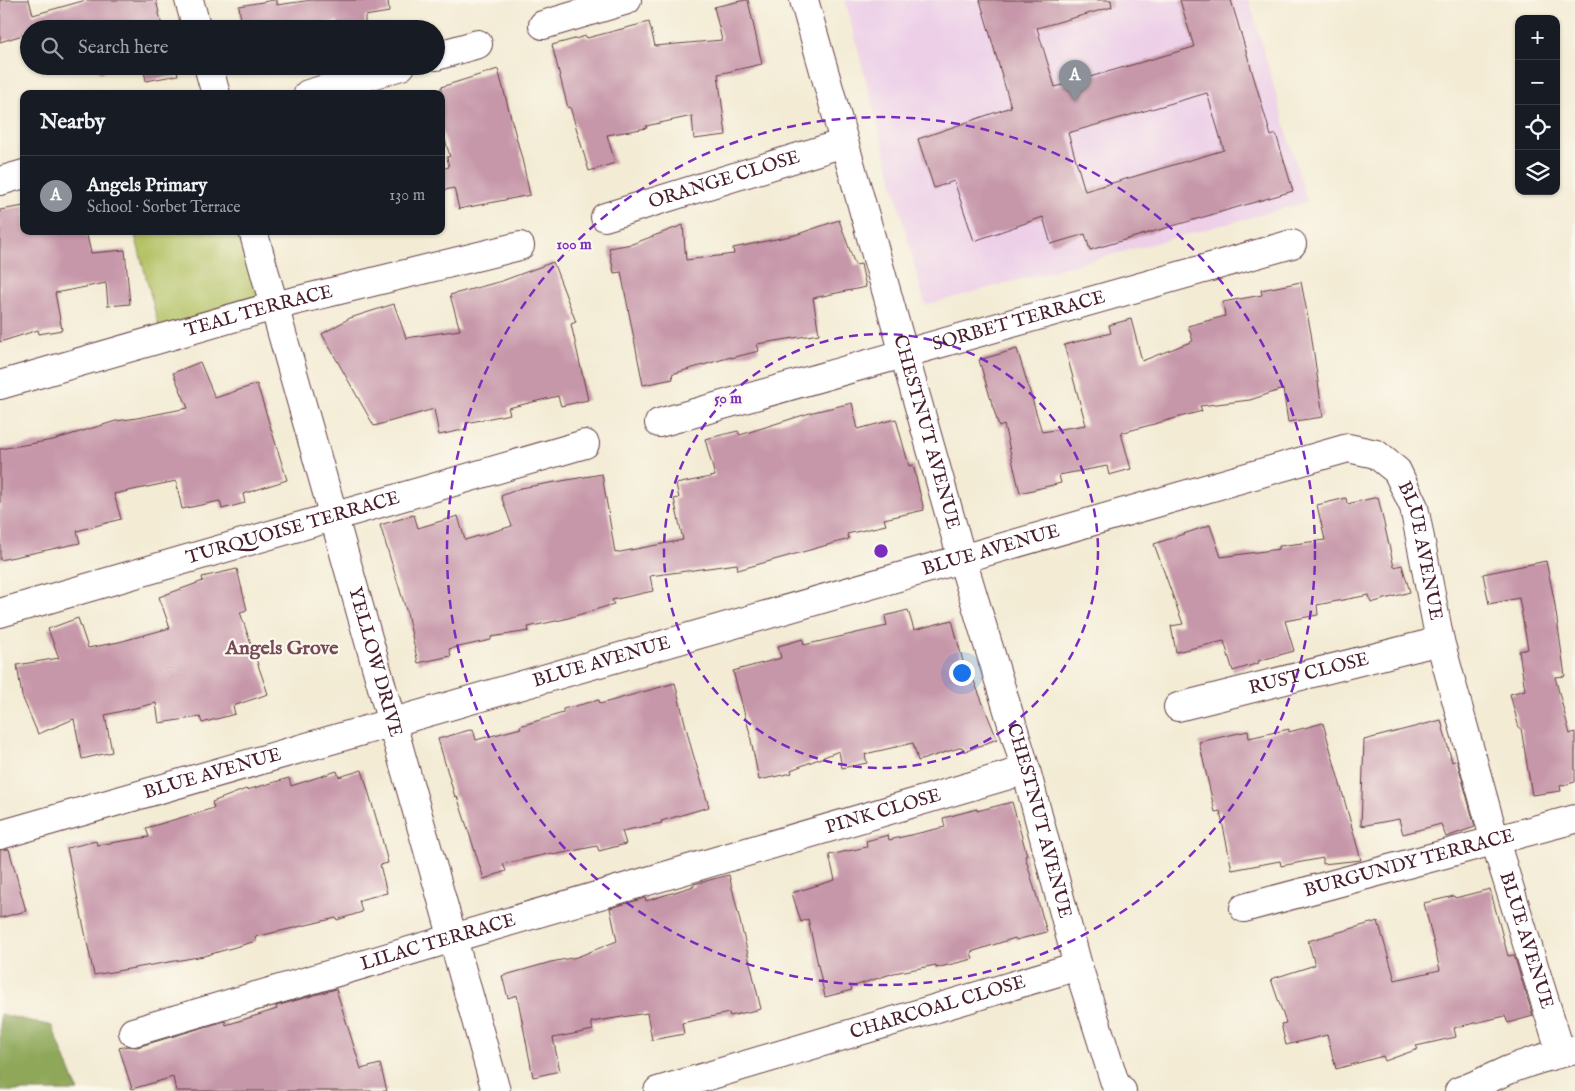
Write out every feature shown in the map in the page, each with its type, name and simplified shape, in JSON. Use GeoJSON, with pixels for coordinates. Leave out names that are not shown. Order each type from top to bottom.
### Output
{"type":"FeatureCollection","features":[{"type":"Feature","properties":{"kind":"street"},"geometry":{"type":"LineString","coordinates":[[189,0],[195,20]]}},
{"type":"Feature","properties":{"kind":"street"},"geometry":{"type":"LineString","coordinates":[[543,25],[627,0]]}},
{"type":"Feature","properties":{"kind":"street","name":"CHESTNUT AVENUE"},"geometry":{"type":"LineString","coordinates":[[804,0],[962,559],[1026,770],[1078,966],[1115,1084],[1122,1091]]}},
{"type":"Feature","properties":{"kind":"street"},"geometry":{"type":"LineString","coordinates":[[445,53],[478,44]]}},
{"type":"Feature","properties":{"kind":"street"},"geometry":{"type":"LineString","coordinates":[[211,75],[215,90]]}},
{"type":"Feature","properties":{"kind":"street"},"geometry":{"type":"LineString","coordinates":[[321,90],[371,75]]}},
{"type":"Feature","properties":{"kind":"street","name":"ORANGE CLOSE"},"geometry":{"type":"LineString","coordinates":[[605,217],[844,143]]}},
{"type":"Feature","properties":{"kind":"street"},"geometry":{"type":"LineString","coordinates":[[0,181],[20,175]]}},
{"type":"Feature","properties":{"kind":"street","name":"YELLOW DRIVE"},"geometry":{"type":"LineString","coordinates":[[255,235],[333,518],[496,1091]]}},
{"type":"Feature","properties":{"kind":"street","name":"SORBET TERRACE"},"geometry":{"type":"LineString","coordinates":[[659,423],[1292,244]]}},
{"type":"Feature","properties":{"kind":"street","name":"TEAL TERRACE"},"geometry":{"type":"LineString","coordinates":[[0,385],[274,306],[520,246]]}},
{"type":"Feature","properties":{"kind":"street","name":"TURQUOISE TERRACE"},"geometry":{"type":"LineString","coordinates":[[0,613],[585,444]]}},
{"type":"Feature","properties":{"kind":"street","name":"BLUE AVENUE"},"geometry":{"type":"LineString","coordinates":[[0,835],[1348,448],[1376,454],[1397,472],[1414,506],[1440,641],[1495,841],[1568,1051]]}},
{"type":"Feature","properties":{"kind":"street","name":"RUST CLOSE"},"geometry":{"type":"LineString","coordinates":[[1178,707],[1440,641]]}},
{"type":"Feature","properties":{"kind":"street","name":"PINK CLOSE"},"geometry":{"type":"LineString","coordinates":[[742,854],[1026,770]]}},
{"type":"Feature","properties":{"kind":"street","name":"BURGUNDY TERRACE"},"geometry":{"type":"LineString","coordinates":[[1244,908],[1575,819]]}},
{"type":"Feature","properties":{"kind":"street","name":"LILAC TERRACE"},"geometry":{"type":"LineString","coordinates":[[133,1032],[742,854]]}},
{"type":"Feature","properties":{"kind":"street","name":"CHARCOAL CLOSE"},"geometry":{"type":"LineString","coordinates":[[658,1091],[1078,966]]}},
{"type":"Feature","properties":{"kind":"street"},"geometry":{"type":"LineString","coordinates":[[1465,1090],[1507,1071],[1568,1051]]}},
{"type":"Feature","properties":{"kind":"shaded area"},"geometry":{"type":"Polygon","coordinates":[[[845,0],[1249,0],[1307,202],[925,305],[845,0]]]}},
{"type":"Feature","properties":{"kind":"green space"},"geometry":{"type":"Polygon","coordinates":[[[135,235],[241,235],[260,303],[160,331],[135,235]]]}},
{"type":"Feature","properties":{"kind":"green space"},"geometry":{"type":"Polygon","coordinates":[[[0,1014],[52,1026],[78,1091],[0,1091],[0,1014]]]}},
{"type":"Feature","properties":{"kind":"building"},"geometry":{"type":"Polygon","coordinates":[[[0,0],[29,0],[33,15],[86,0],[156,0],[161,20],[20,20],[20,36],[0,42],[0,0]]]}},
{"type":"Feature","properties":{"kind":"building"},"geometry":{"type":"Polygon","coordinates":[[[274,0],[277,0],[277,5],[312,0],[388,0],[389,12],[365,16],[365,20],[241,20],[239,6],[274,0]]]}},
{"type":"Feature","properties":{"kind":"building"},"geometry":{"type":"Polygon","coordinates":[[[748,0],[762,64],[718,74],[726,135],[694,139],[692,116],[646,126],[647,128],[607,135],[615,163],[589,171],[570,107],[568,108],[552,45],[649,22],[655,46],[722,40],[714,7],[748,0]]]}},
{"type":"Feature","properties":{"kind":"building"},"geometry":{"type":"Polygon","coordinates":[[[980,0],[1111,0],[1112,7],[1037,28],[1055,87],[1194,47],[1180,0],[1231,0],[1271,136],[1276,134],[1293,191],[1090,250],[1085,234],[1051,244],[1043,217],[974,241],[954,181],[934,188],[918,139],[1011,107],[980,0]],[[1207,93],[1068,133],[1085,191],[1224,150],[1207,93]]]}},
{"type":"Feature","properties":{"kind":"building"},"geometry":{"type":"Polygon","coordinates":[[[498,69],[530,195],[459,209],[454,188],[445,190],[445,168],[449,167],[447,157],[450,156],[445,140],[445,90],[441,90],[441,87],[498,69]]]}},
{"type":"Feature","properties":{"kind":"building"},"geometry":{"type":"Polygon","coordinates":[[[145,75],[178,75],[146,81],[145,75]]]}},
{"type":"Feature","properties":{"kind":"building"},"geometry":{"type":"Polygon","coordinates":[[[20,207],[20,235],[87,235],[91,253],[125,250],[130,304],[108,306],[106,283],[55,293],[62,330],[39,334],[38,330],[0,342],[0,210],[20,207]]]}},
{"type":"Feature","properties":{"kind":"building"},"geometry":{"type":"Polygon","coordinates":[[[839,220],[855,265],[861,264],[866,287],[813,298],[819,334],[757,344],[759,351],[672,374],[673,379],[643,385],[621,272],[614,273],[609,248],[632,244],[683,225],[686,260],[734,254],[733,248],[795,235],[839,220]]]}},
{"type":"Feature","properties":{"kind":"building"},"geometry":{"type":"Polygon","coordinates":[[[553,262],[576,322],[571,324],[588,400],[561,406],[558,396],[508,408],[510,414],[466,423],[467,429],[439,435],[434,409],[374,426],[322,334],[350,318],[394,304],[406,338],[460,330],[450,295],[502,281],[553,262]]]}},
{"type":"Feature","properties":{"kind":"building"},"geometry":{"type":"Polygon","coordinates":[[[1301,282],[1311,333],[1323,417],[1288,422],[1283,389],[1250,400],[1200,406],[1202,411],[1121,433],[1131,469],[1109,475],[1107,466],[1059,475],[1061,483],[1020,493],[1004,425],[999,427],[979,360],[1017,349],[1042,432],[1086,425],[1064,345],[1111,333],[1109,325],[1131,319],[1142,361],[1193,341],[1188,326],[1225,316],[1223,302],[1262,295],[1261,290],[1301,282]]]}},
{"type":"Feature","properties":{"kind":"building"},"geometry":{"type":"Polygon","coordinates":[[[200,362],[215,398],[257,384],[287,480],[243,494],[245,503],[222,509],[220,501],[182,509],[176,481],[114,494],[121,519],[77,531],[80,543],[0,560],[0,449],[53,440],[116,421],[188,408],[173,373],[200,362]]]}},
{"type":"Feature","properties":{"kind":"building"},"geometry":{"type":"Polygon","coordinates":[[[852,403],[858,429],[896,419],[909,466],[913,465],[924,510],[884,519],[886,525],[847,534],[849,539],[738,570],[737,564],[650,576],[653,591],[612,600],[614,604],[565,619],[528,627],[529,631],[491,637],[491,640],[449,649],[451,656],[418,663],[407,613],[380,525],[414,515],[418,528],[458,516],[465,540],[512,526],[501,496],[521,488],[602,474],[615,553],[683,540],[674,499],[679,498],[676,484],[715,476],[705,439],[738,431],[740,435],[813,412],[852,403]]]}},
{"type":"Feature","properties":{"kind":"building"},"geometry":{"type":"Polygon","coordinates":[[[1378,497],[1394,567],[1402,565],[1410,592],[1371,603],[1369,595],[1317,605],[1318,615],[1285,621],[1294,651],[1258,661],[1259,663],[1233,671],[1224,641],[1176,652],[1171,626],[1183,624],[1154,544],[1210,525],[1221,557],[1325,540],[1317,505],[1346,498],[1347,504],[1378,497]]]}},
{"type":"Feature","properties":{"kind":"building"},"geometry":{"type":"Polygon","coordinates":[[[1546,561],[1554,599],[1565,676],[1555,677],[1570,734],[1575,732],[1575,782],[1560,786],[1561,791],[1532,795],[1521,728],[1519,728],[1510,694],[1525,690],[1519,651],[1528,649],[1519,598],[1489,604],[1483,574],[1546,561]]]}},
{"type":"Feature","properties":{"kind":"building"},"geometry":{"type":"Polygon","coordinates":[[[237,569],[247,610],[240,612],[268,694],[233,706],[235,714],[202,723],[200,717],[159,723],[156,703],[105,715],[112,752],[82,759],[74,719],[38,734],[22,696],[17,665],[59,658],[48,629],[78,618],[88,648],[119,642],[170,628],[159,597],[203,581],[202,577],[237,569]]]}},
{"type":"Feature","properties":{"kind":"building"},"geometry":{"type":"Polygon","coordinates":[[[908,610],[914,630],[952,620],[966,673],[970,671],[997,739],[964,752],[962,747],[918,761],[913,743],[865,754],[867,763],[842,768],[839,751],[791,770],[792,773],[759,780],[749,730],[733,671],[781,658],[778,646],[803,639],[804,645],[887,626],[885,616],[908,610]]]}},
{"type":"Feature","properties":{"kind":"building"},"geometry":{"type":"Polygon","coordinates":[[[675,683],[709,807],[661,821],[662,823],[622,831],[626,844],[599,851],[597,846],[553,855],[552,853],[503,864],[506,871],[484,879],[457,796],[455,797],[438,739],[473,729],[476,740],[521,728],[520,726],[563,713],[563,709],[599,700],[600,704],[675,683]]]}},
{"type":"Feature","properties":{"kind":"building"},"geometry":{"type":"Polygon","coordinates":[[[1441,720],[1452,762],[1457,760],[1475,827],[1446,837],[1441,824],[1403,834],[1399,819],[1361,826],[1364,740],[1441,720]]]}},
{"type":"Feature","properties":{"kind":"building"},"geometry":{"type":"Polygon","coordinates":[[[1323,723],[1361,860],[1323,864],[1323,858],[1281,866],[1280,861],[1232,870],[1220,811],[1215,812],[1199,742],[1248,731],[1249,738],[1289,729],[1289,732],[1323,723]]]}},
{"type":"Feature","properties":{"kind":"building"},"geometry":{"type":"Polygon","coordinates":[[[362,770],[388,863],[380,865],[387,893],[359,900],[362,912],[337,920],[336,918],[255,937],[256,941],[204,956],[94,975],[67,848],[96,841],[97,845],[149,837],[146,828],[214,808],[212,802],[246,789],[289,778],[291,786],[337,771],[339,777],[362,770]]]}},
{"type":"Feature","properties":{"kind":"building"},"geometry":{"type":"Polygon","coordinates":[[[1012,802],[1047,932],[1016,940],[1015,938],[971,952],[973,959],[936,968],[936,965],[894,973],[851,987],[852,990],[825,997],[808,919],[801,922],[792,893],[835,880],[829,855],[867,847],[866,841],[888,835],[889,840],[945,827],[943,818],[1012,802]]]}},
{"type":"Feature","properties":{"kind":"building"},"geometry":{"type":"Polygon","coordinates":[[[9,849],[26,911],[0,918],[0,850],[9,849]]]}},
{"type":"Feature","properties":{"kind":"building"},"geometry":{"type":"Polygon","coordinates":[[[729,875],[761,1009],[730,1016],[729,1013],[682,1023],[684,1034],[652,1040],[647,1013],[591,1022],[593,1030],[553,1038],[560,1071],[533,1077],[517,995],[508,998],[502,976],[551,962],[577,957],[617,941],[610,908],[645,898],[646,901],[694,886],[694,884],[729,875]]]}},
{"type":"Feature","properties":{"kind":"building"},"geometry":{"type":"Polygon","coordinates":[[[1490,889],[1508,956],[1514,955],[1533,1016],[1508,1023],[1505,1016],[1454,1028],[1456,1037],[1416,1046],[1418,1049],[1385,1061],[1383,1056],[1336,1069],[1327,1035],[1286,1045],[1281,1024],[1286,1023],[1271,979],[1315,965],[1308,941],[1378,921],[1395,980],[1440,970],[1424,903],[1454,896],[1455,898],[1490,889]]]}},
{"type":"Feature","properties":{"kind":"building"},"geometry":{"type":"Polygon","coordinates":[[[336,989],[361,1069],[380,1064],[387,1091],[176,1091],[173,1077],[132,1089],[119,1048],[127,1046],[137,1047],[225,1021],[226,1025],[277,1009],[276,1006],[336,989]]]}},
{"type":"Feature","properties":{"kind":"place","name":"Angels Primary"},"geometry":{"type":"Point","coordinates":[1075,101]}},
{"type":"Feature","properties":{"kind":"district","name":"Angels Grove"},"geometry":{"type":"Point","coordinates":[282,648]}}]}
